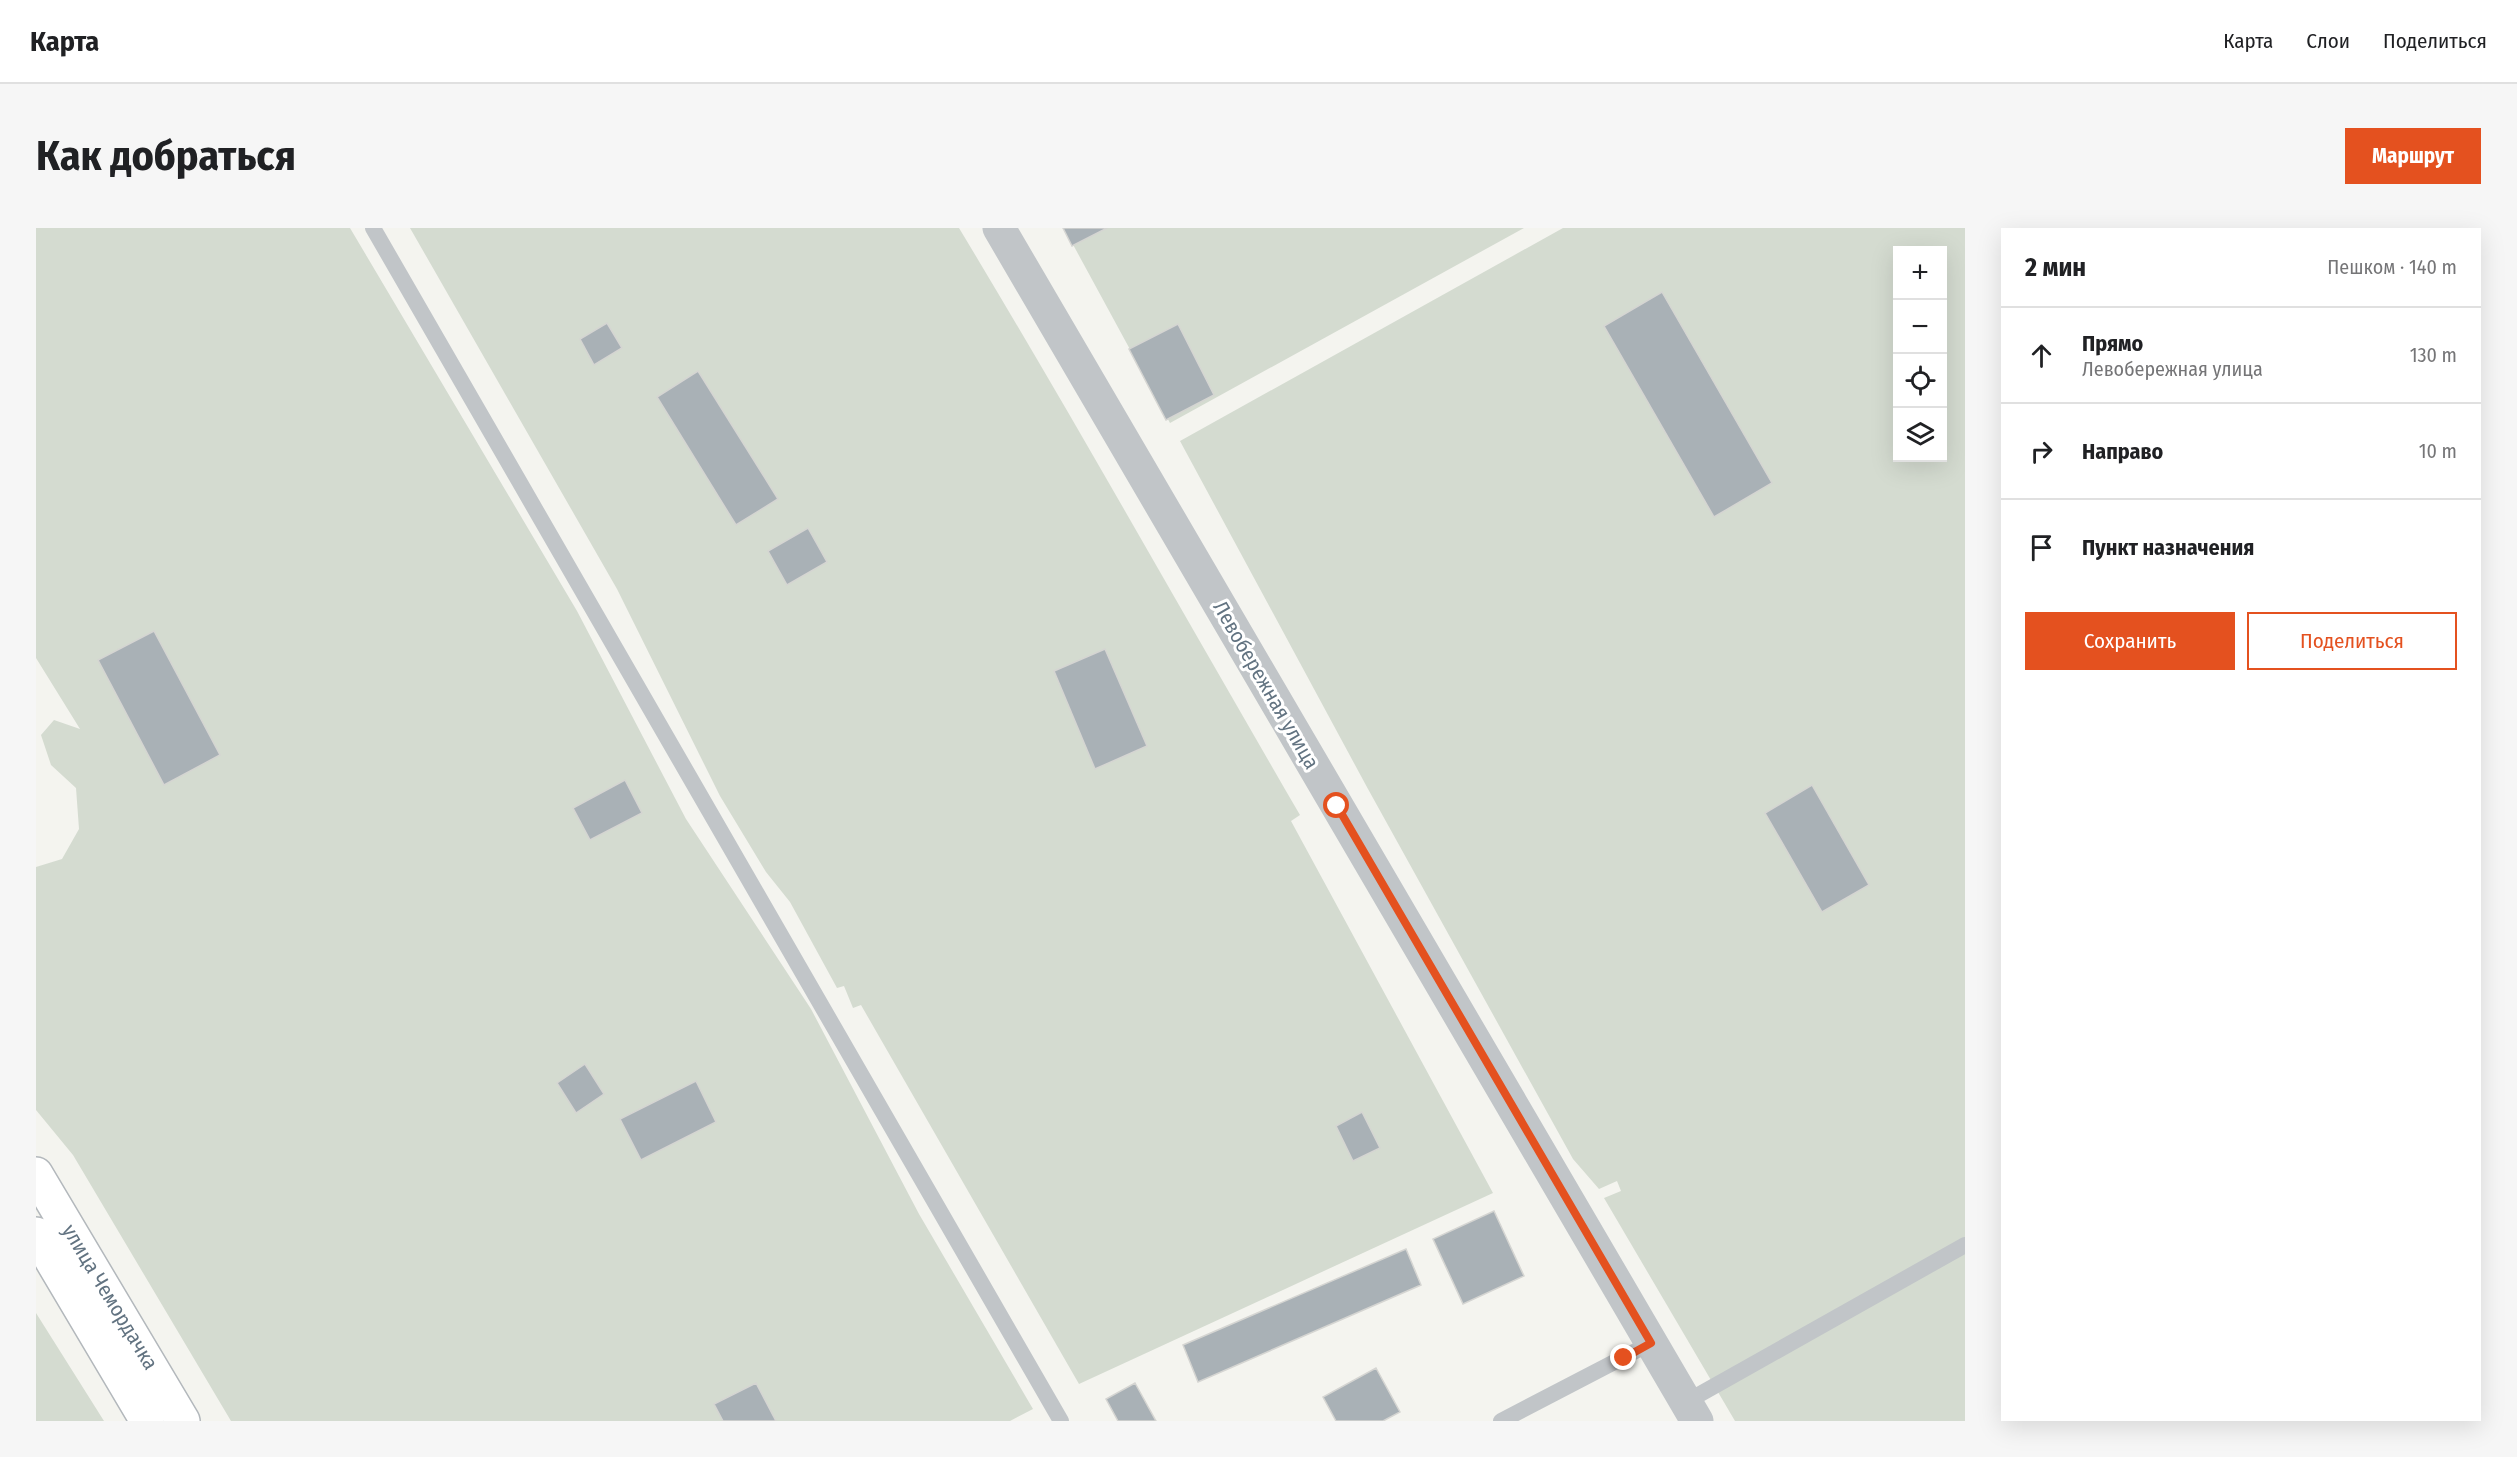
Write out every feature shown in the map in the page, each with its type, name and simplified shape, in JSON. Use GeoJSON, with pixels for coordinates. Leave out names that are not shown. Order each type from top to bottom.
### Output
{"type":"FeatureCollection","features":[{"type":"Feature","properties":{"kind":"main road","name":"улица Чемордачка"},"geometry":{"type":"LineString","coordinates":[[36,1174],[183,1421]]}},
{"type":"Feature","properties":{"kind":"main road","name":"улица Чемордачка"},"geometry":{"type":"LineString","coordinates":[[36,1234],[147,1421]]}},
{"type":"Feature","properties":{"kind":"street","name":"Левобережная улица"},"geometry":{"type":"LineString","coordinates":[[999,228],[1691,1412]]}},
{"type":"Feature","properties":{"kind":"lane"},"geometry":{"type":"LineString","coordinates":[[373,228],[1061,1421]]}},
{"type":"Feature","properties":{"kind":"lane"},"geometry":{"type":"LineString","coordinates":[[1691,1412],[1965,1245]]}},
{"type":"Feature","properties":{"kind":"lane"},"geometry":{"type":"LineString","coordinates":[[1501,1421],[1651,1343]]}},
{"type":"Feature","properties":{"kind":"shaded area"},"geometry":{"type":"Polygon","coordinates":[[[36,228],[350,228],[577,611],[686,819],[811,1009],[919,1214],[1033,1409],[1010,1421],[231,1421],[73,1155],[36,1110],[36,867],[62,859],[79,829],[76,788],[51,765],[41,735],[54,720],[80,729],[36,658],[36,228]]]}},
{"type":"Feature","properties":{"kind":"shaded area"},"geometry":{"type":"Polygon","coordinates":[[[410,228],[959,228],[1300,815],[1291,821],[1493,1193],[1079,1384],[861,1005],[853,1008],[844,986],[837,988],[790,902],[766,872],[720,796],[617,589],[410,228]]]}},
{"type":"Feature","properties":{"kind":"shaded area"},"geometry":{"type":"Polygon","coordinates":[[[1064,228],[1524,228],[1170,423],[1064,228]]]}},
{"type":"Feature","properties":{"kind":"shaded area"},"geometry":{"type":"Polygon","coordinates":[[[1563,228],[1965,228],[1965,1421],[1735,1421],[1604,1198],[1621,1191],[1617,1181],[1599,1189],[1573,1159],[1368,789],[1180,441],[1563,228]]]}},
{"type":"Feature","properties":{"kind":"shaded area"},"geometry":{"type":"Polygon","coordinates":[[[36,1313],[104,1421],[36,1421],[36,1313]]]}},
{"type":"Feature","properties":{"kind":"building"},"geometry":{"type":"Polygon","coordinates":[[[1063,228],[1107,228],[1072,246],[1063,228]]]}},
{"type":"Feature","properties":{"kind":"building"},"geometry":{"type":"Polygon","coordinates":[[[1662,292],[1772,483],[1714,517],[1604,326],[1662,292]]]}},
{"type":"Feature","properties":{"kind":"building"},"geometry":{"type":"Polygon","coordinates":[[[607,323],[622,348],[594,365],[580,339],[607,323]]]}},
{"type":"Feature","properties":{"kind":"building"},"geometry":{"type":"Polygon","coordinates":[[[1178,324],[1214,395],[1166,420],[1129,349],[1178,324]]]}},
{"type":"Feature","properties":{"kind":"building"},"geometry":{"type":"Polygon","coordinates":[[[698,371],[778,499],[736,525],[657,397],[698,371]]]}},
{"type":"Feature","properties":{"kind":"building"},"geometry":{"type":"Polygon","coordinates":[[[808,528],[827,562],[787,585],[768,551],[808,528]]]}},
{"type":"Feature","properties":{"kind":"building"},"geometry":{"type":"Polygon","coordinates":[[[154,631],[220,755],[164,785],[98,660],[154,631]]]}},
{"type":"Feature","properties":{"kind":"building"},"geometry":{"type":"Polygon","coordinates":[[[1105,649],[1147,746],[1095,769],[1054,671],[1105,649]]]}},
{"type":"Feature","properties":{"kind":"building"},"geometry":{"type":"Polygon","coordinates":[[[625,780],[642,813],[590,840],[573,808],[625,780]]]}},
{"type":"Feature","properties":{"kind":"building"},"geometry":{"type":"Polygon","coordinates":[[[1812,785],[1869,885],[1822,912],[1765,813],[1812,785]]]}},
{"type":"Feature","properties":{"kind":"building"},"geometry":{"type":"Polygon","coordinates":[[[585,1064],[604,1094],[576,1113],[557,1083],[585,1064]]]}},
{"type":"Feature","properties":{"kind":"building"},"geometry":{"type":"Polygon","coordinates":[[[696,1081],[716,1122],[641,1160],[620,1119],[696,1081]]]}},
{"type":"Feature","properties":{"kind":"building"},"geometry":{"type":"Polygon","coordinates":[[[1362,1112],[1380,1148],[1353,1161],[1336,1126],[1362,1112]]]}},
{"type":"Feature","properties":{"kind":"building"},"geometry":{"type":"Polygon","coordinates":[[[1494,1211],[1524,1276],[1463,1304],[1433,1239],[1494,1211]]]}},
{"type":"Feature","properties":{"kind":"building"},"geometry":{"type":"Polygon","coordinates":[[[1406,1249],[1421,1285],[1198,1382],[1183,1345],[1406,1249]]]}},
{"type":"Feature","properties":{"kind":"building"},"geometry":{"type":"Polygon","coordinates":[[[1376,1368],[1400,1412],[1383,1421],[1336,1421],[1323,1397],[1376,1368]]]}},
{"type":"Feature","properties":{"kind":"building"},"geometry":{"type":"Polygon","coordinates":[[[756,1383],[776,1421],[723,1421],[714,1404],[756,1383]]]}},
{"type":"Feature","properties":{"kind":"building"},"geometry":{"type":"Polygon","coordinates":[[[1135,1383],[1156,1421],[1118,1421],[1106,1399],[1135,1383]]]}},
{"type":"Feature","properties":{"kind":"route"},"geometry":{"type":"LineString","coordinates":[[1337,806],[1651,1343],[1624,1358]]}}]}
